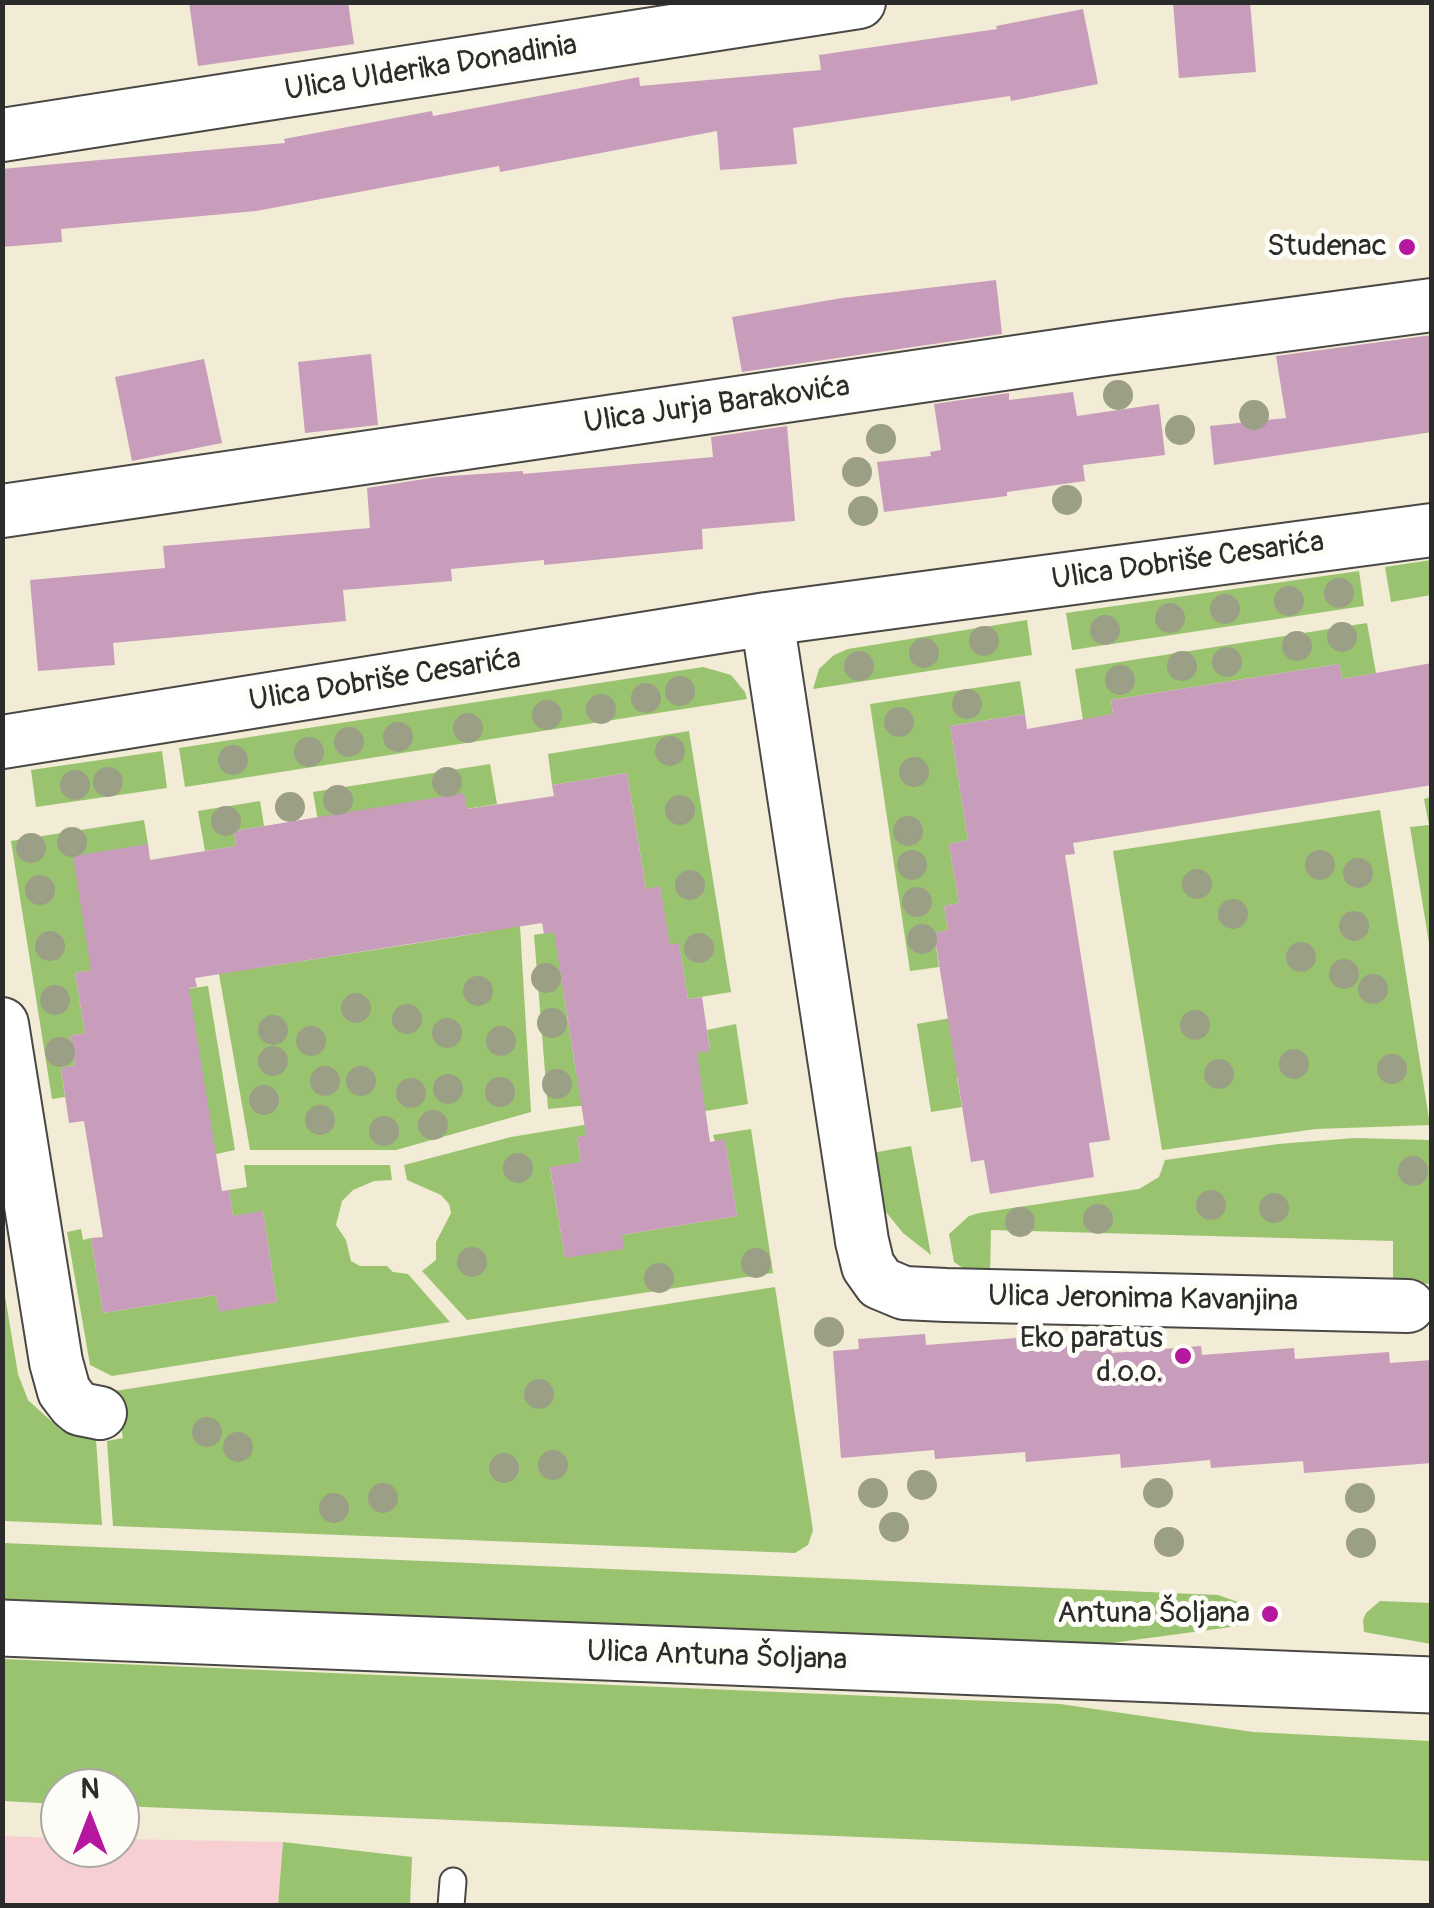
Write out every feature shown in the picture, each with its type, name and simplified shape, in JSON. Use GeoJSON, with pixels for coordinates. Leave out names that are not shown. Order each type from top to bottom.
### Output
{"type":"FeatureCollection","features":[{"type":"Feature","properties":{"kind":"street","name":"Ulica Ulderika Donadinia"},"geometry":{"type":"LineString","coordinates":[[2,135],[859,2]]}},
{"type":"Feature","properties":{"kind":"street","name":"Ulica Jurja Barakovića"},"geometry":{"type":"LineString","coordinates":[[2,511],[1105,349],[1432,305]]}},
{"type":"Feature","properties":{"kind":"street","name":"Ulica Dobriše Cesarića"},"geometry":{"type":"LineString","coordinates":[[2,742],[767,619],[1432,530]]}},
{"type":"Feature","properties":{"kind":"street","name":"Ulica Jeronima Kavanjina"},"geometry":{"type":"LineString","coordinates":[[767,619],[862,1241],[868,1266],[880,1283],[904,1293],[946,1296],[1408,1306]]}},
{"type":"Feature","properties":{"kind":"street"},"geometry":{"type":"LineString","coordinates":[[2,1024],[56,1362],[64,1390],[74,1404],[100,1414]]}},
{"type":"Feature","properties":{"kind":"street","name":"Ulica Antuna Šoljana"},"geometry":{"type":"LineString","coordinates":[[2,1628],[1432,1685]]}},
{"type":"Feature","properties":{"kind":"shaded area"},"geometry":{"type":"Polygon","coordinates":[[[3,1836],[40,1837],[40,1868],[140,1868],[140,1839],[283,1842],[278,1905],[3,1906],[3,1836]]]}},
{"type":"Feature","properties":{"kind":"green space"},"geometry":{"type":"Polygon","coordinates":[[[1431,560],[1431,595],[1391,602],[1385,567],[1431,560]]]}},
{"type":"Feature","properties":{"kind":"green space"},"geometry":{"type":"Polygon","coordinates":[[[1359,571],[1364,606],[1072,650],[1066,613],[1359,571]]]}},
{"type":"Feature","properties":{"kind":"green space"},"geometry":{"type":"Polygon","coordinates":[[[1027,620],[1032,655],[813,689],[819,669],[834,655],[848,649],[1027,620]]]}},
{"type":"Feature","properties":{"kind":"green space"},"geometry":{"type":"Polygon","coordinates":[[[1367,623],[1376,673],[1342,679],[1339,664],[1111,700],[1113,714],[1083,720],[1075,669],[1367,623]]]}},
{"type":"Feature","properties":{"kind":"green space"},"geometry":{"type":"Polygon","coordinates":[[[703,667],[731,675],[747,699],[185,787],[179,748],[703,667]]]}},
{"type":"Feature","properties":{"kind":"green space"},"geometry":{"type":"Polygon","coordinates":[[[1020,681],[1025,714],[950,726],[968,840],[949,844],[959,903],[944,906],[948,930],[934,933],[939,967],[910,971],[870,704],[1020,681]]]}},
{"type":"Feature","properties":{"kind":"green space"},"geometry":{"type":"Polygon","coordinates":[[[689,731],[731,992],[688,999],[679,944],[669,945],[660,887],[646,889],[627,773],[552,785],[548,754],[689,731]]]}},
{"type":"Feature","properties":{"kind":"green space"},"geometry":{"type":"Polygon","coordinates":[[[162,751],[167,788],[36,807],[31,770],[162,751]]]}},
{"type":"Feature","properties":{"kind":"green space"},"geometry":{"type":"Polygon","coordinates":[[[490,764],[497,804],[320,833],[313,792],[490,764]]]}},
{"type":"Feature","properties":{"kind":"green space"},"geometry":{"type":"Polygon","coordinates":[[[1432,797],[1431,955],[1410,827],[1429,825],[1424,799],[1432,797]]]}},
{"type":"Feature","properties":{"kind":"green space"},"geometry":{"type":"Polygon","coordinates":[[[260,801],[264,826],[234,831],[236,846],[205,851],[198,811],[260,801]]]}},
{"type":"Feature","properties":{"kind":"green space"},"geometry":{"type":"Polygon","coordinates":[[[1380,810],[1430,1125],[1316,1129],[1162,1150],[1113,851],[1380,810]]]}},
{"type":"Feature","properties":{"kind":"green space"},"geometry":{"type":"Polygon","coordinates":[[[144,820],[148,844],[91,970],[75,973],[85,1033],[70,1036],[75,1065],[61,1068],[65,1097],[52,1099],[11,841],[144,820]]]}},
{"type":"Feature","properties":{"kind":"green space"},"geometry":{"type":"Polygon","coordinates":[[[519,909],[531,1112],[396,1150],[250,1150],[216,957],[257,968],[399,946],[486,932],[519,909]]]}},
{"type":"Feature","properties":{"kind":"green space"},"geometry":{"type":"Polygon","coordinates":[[[571,929],[563,989],[576,1072],[600,1104],[548,1109],[534,935],[571,929]]]}},
{"type":"Feature","properties":{"kind":"green space"},"geometry":{"type":"Polygon","coordinates":[[[208,986],[235,1150],[198,1158],[172,991],[208,986]]]}},
{"type":"Feature","properties":{"kind":"green space"},"geometry":{"type":"Polygon","coordinates":[[[962,1016],[971,1076],[957,1078],[962,1107],[931,1112],[917,1024],[962,1016]]]}},
{"type":"Feature","properties":{"kind":"green space"},"geometry":{"type":"Polygon","coordinates":[[[736,1024],[748,1104],[688,1114],[697,1053],[710,1050],[707,1030],[736,1024]]]}},
{"type":"Feature","properties":{"kind":"green space"},"geometry":{"type":"Polygon","coordinates":[[[602,1122],[604,1132],[577,1137],[581,1162],[550,1168],[565,1257],[622,1235],[737,1216],[725,1140],[715,1141],[713,1135],[751,1129],[773,1273],[467,1320],[422,1271],[436,1260],[436,1242],[451,1213],[449,1204],[441,1195],[407,1180],[404,1165],[511,1137],[602,1122]]]}},
{"type":"Feature","properties":{"kind":"green space"},"geometry":{"type":"Polygon","coordinates":[[[1355,1138],[1431,1140],[1431,1284],[1393,1282],[1393,1241],[991,1230],[990,1272],[963,1268],[954,1262],[949,1234],[969,1216],[1139,1189],[1159,1177],[1165,1160],[1355,1138]]]}},
{"type":"Feature","properties":{"kind":"green space"},"geometry":{"type":"Polygon","coordinates":[[[911,1146],[931,1255],[903,1233],[881,1206],[872,1153],[911,1146]]]}},
{"type":"Feature","properties":{"kind":"green space"},"geometry":{"type":"Polygon","coordinates":[[[244,1165],[390,1165],[392,1180],[374,1181],[353,1190],[342,1201],[336,1225],[346,1240],[351,1261],[360,1266],[387,1266],[393,1272],[408,1274],[450,1322],[112,1376],[90,1365],[67,1232],[81,1229],[83,1240],[91,1238],[103,1313],[216,1295],[219,1311],[277,1302],[263,1212],[233,1216],[229,1190],[247,1187],[244,1165]]]}},
{"type":"Feature","properties":{"kind":"green space"},"geometry":{"type":"Polygon","coordinates":[[[2,1278],[18,1374],[28,1400],[61,1430],[96,1440],[102,1525],[3,1521],[2,1278]]]}},
{"type":"Feature","properties":{"kind":"green space"},"geometry":{"type":"Polygon","coordinates":[[[775,1287],[813,1530],[808,1545],[795,1553],[113,1526],[107,1441],[123,1438],[115,1391],[775,1287]]]}},
{"type":"Feature","properties":{"kind":"green space"},"geometry":{"type":"Polygon","coordinates":[[[3,1543],[1218,1595],[1238,1602],[1246,1625],[1104,1644],[1025,1644],[3,1599],[3,1543]]]}},
{"type":"Feature","properties":{"kind":"green space"},"geometry":{"type":"Polygon","coordinates":[[[1380,1601],[1431,1603],[1431,1644],[1364,1632],[1366,1613],[1380,1601]]]}},
{"type":"Feature","properties":{"kind":"green space"},"geometry":{"type":"Polygon","coordinates":[[[3,1659],[1060,1704],[1253,1732],[1431,1741],[1431,1861],[140,1807],[140,1768],[40,1768],[40,1803],[3,1801],[3,1659]]]}},
{"type":"Feature","properties":{"kind":"green space"},"geometry":{"type":"Polygon","coordinates":[[[283,1842],[412,1857],[410,1905],[278,1905],[283,1842]]]}},
{"type":"Feature","properties":{"kind":"building"},"geometry":{"type":"Polygon","coordinates":[[[189,2],[348,2],[354,44],[198,66],[189,2]]]}},
{"type":"Feature","properties":{"kind":"building"},"geometry":{"type":"Polygon","coordinates":[[[1173,2],[1250,2],[1256,72],[1179,78],[1173,2]]]}},
{"type":"Feature","properties":{"kind":"building"},"geometry":{"type":"Polygon","coordinates":[[[1083,9],[1098,84],[1011,101],[1010,96],[793,128],[797,164],[720,170],[717,131],[500,172],[499,166],[256,211],[61,229],[62,242],[2,247],[2,169],[285,143],[284,139],[432,111],[433,116],[639,77],[640,86],[821,70],[819,55],[997,29],[996,26],[1083,9]]]}},
{"type":"Feature","properties":{"kind":"building"},"geometry":{"type":"Polygon","coordinates":[[[996,280],[1002,334],[742,372],[732,317],[842,298],[996,280]]]}},
{"type":"Feature","properties":{"kind":"building"},"geometry":{"type":"Polygon","coordinates":[[[1432,335],[1432,432],[1214,465],[1210,426],[1286,418],[1276,356],[1432,335]]]}},
{"type":"Feature","properties":{"kind":"building"},"geometry":{"type":"Polygon","coordinates":[[[371,354],[378,425],[305,433],[298,362],[371,354]]]}},
{"type":"Feature","properties":{"kind":"building"},"geometry":{"type":"Polygon","coordinates":[[[204,359],[222,443],[132,461],[115,377],[204,359]]]}},
{"type":"Feature","properties":{"kind":"building"},"geometry":{"type":"Polygon","coordinates":[[[1073,392],[1077,416],[1159,404],[1165,455],[1083,465],[1085,481],[884,512],[877,462],[931,456],[930,452],[941,450],[934,404],[1009,393],[1009,400],[1073,392]]]}},
{"type":"Feature","properties":{"kind":"building"},"geometry":{"type":"Polygon","coordinates":[[[787,426],[795,521],[702,529],[703,549],[544,565],[544,560],[451,569],[452,581],[343,590],[346,621],[113,643],[115,665],[38,671],[30,580],[165,568],[163,546],[370,528],[367,488],[437,477],[523,474],[713,457],[711,437],[787,426]]]}},
{"type":"Feature","properties":{"kind":"building"},"geometry":{"type":"Polygon","coordinates":[[[1432,663],[1432,785],[1073,843],[1075,854],[1065,855],[1110,1140],[1089,1143],[1094,1177],[990,1194],[984,1160],[971,1162],[934,933],[948,930],[944,906],[959,903],[949,844],[968,840],[950,726],[1025,714],[1027,729],[1113,714],[1111,700],[1339,664],[1342,679],[1432,663]]]}},
{"type":"Feature","properties":{"kind":"building"},"geometry":{"type":"Polygon","coordinates":[[[627,773],[646,889],[660,886],[670,945],[679,943],[688,999],[702,997],[710,1051],[697,1053],[710,1142],[725,1139],[737,1216],[622,1235],[624,1249],[565,1258],[550,1167],[581,1162],[577,1137],[586,1135],[554,932],[544,934],[542,923],[195,978],[197,987],[189,988],[222,1191],[229,1190],[233,1216],[263,1211],[277,1302],[219,1312],[216,1295],[103,1313],[91,1238],[103,1237],[84,1121],[69,1123],[61,1068],[75,1065],[70,1036],[85,1033],[75,973],[91,970],[73,856],[148,844],[150,860],[236,846],[234,831],[464,793],[467,809],[554,796],[552,785],[627,773]]]}},
{"type":"Feature","properties":{"kind":"building"},"geometry":{"type":"Polygon","coordinates":[[[925,1334],[926,1345],[1016,1338],[1017,1349],[1111,1342],[1112,1353],[1201,1346],[1202,1355],[1294,1348],[1295,1359],[1389,1352],[1390,1363],[1432,1360],[1432,1463],[1304,1473],[1303,1461],[1211,1468],[1210,1460],[1121,1468],[1120,1454],[1026,1462],[1025,1452],[935,1459],[934,1450],[841,1458],[833,1351],[859,1349],[858,1339],[925,1334]]]}},
{"type":"Feature","properties":{"kind":"place","name":"Studenac"},"geometry":{"type":"Point","coordinates":[1407,247]}},
{"type":"Feature","properties":{"kind":"place","name":"Eko paratus d.o.o."},"geometry":{"type":"Point","coordinates":[1183,1356]}},
{"type":"Feature","properties":{"kind":"place","name":"Antuna Šoljana"},"geometry":{"type":"Point","coordinates":[1270,1614]}}]}
